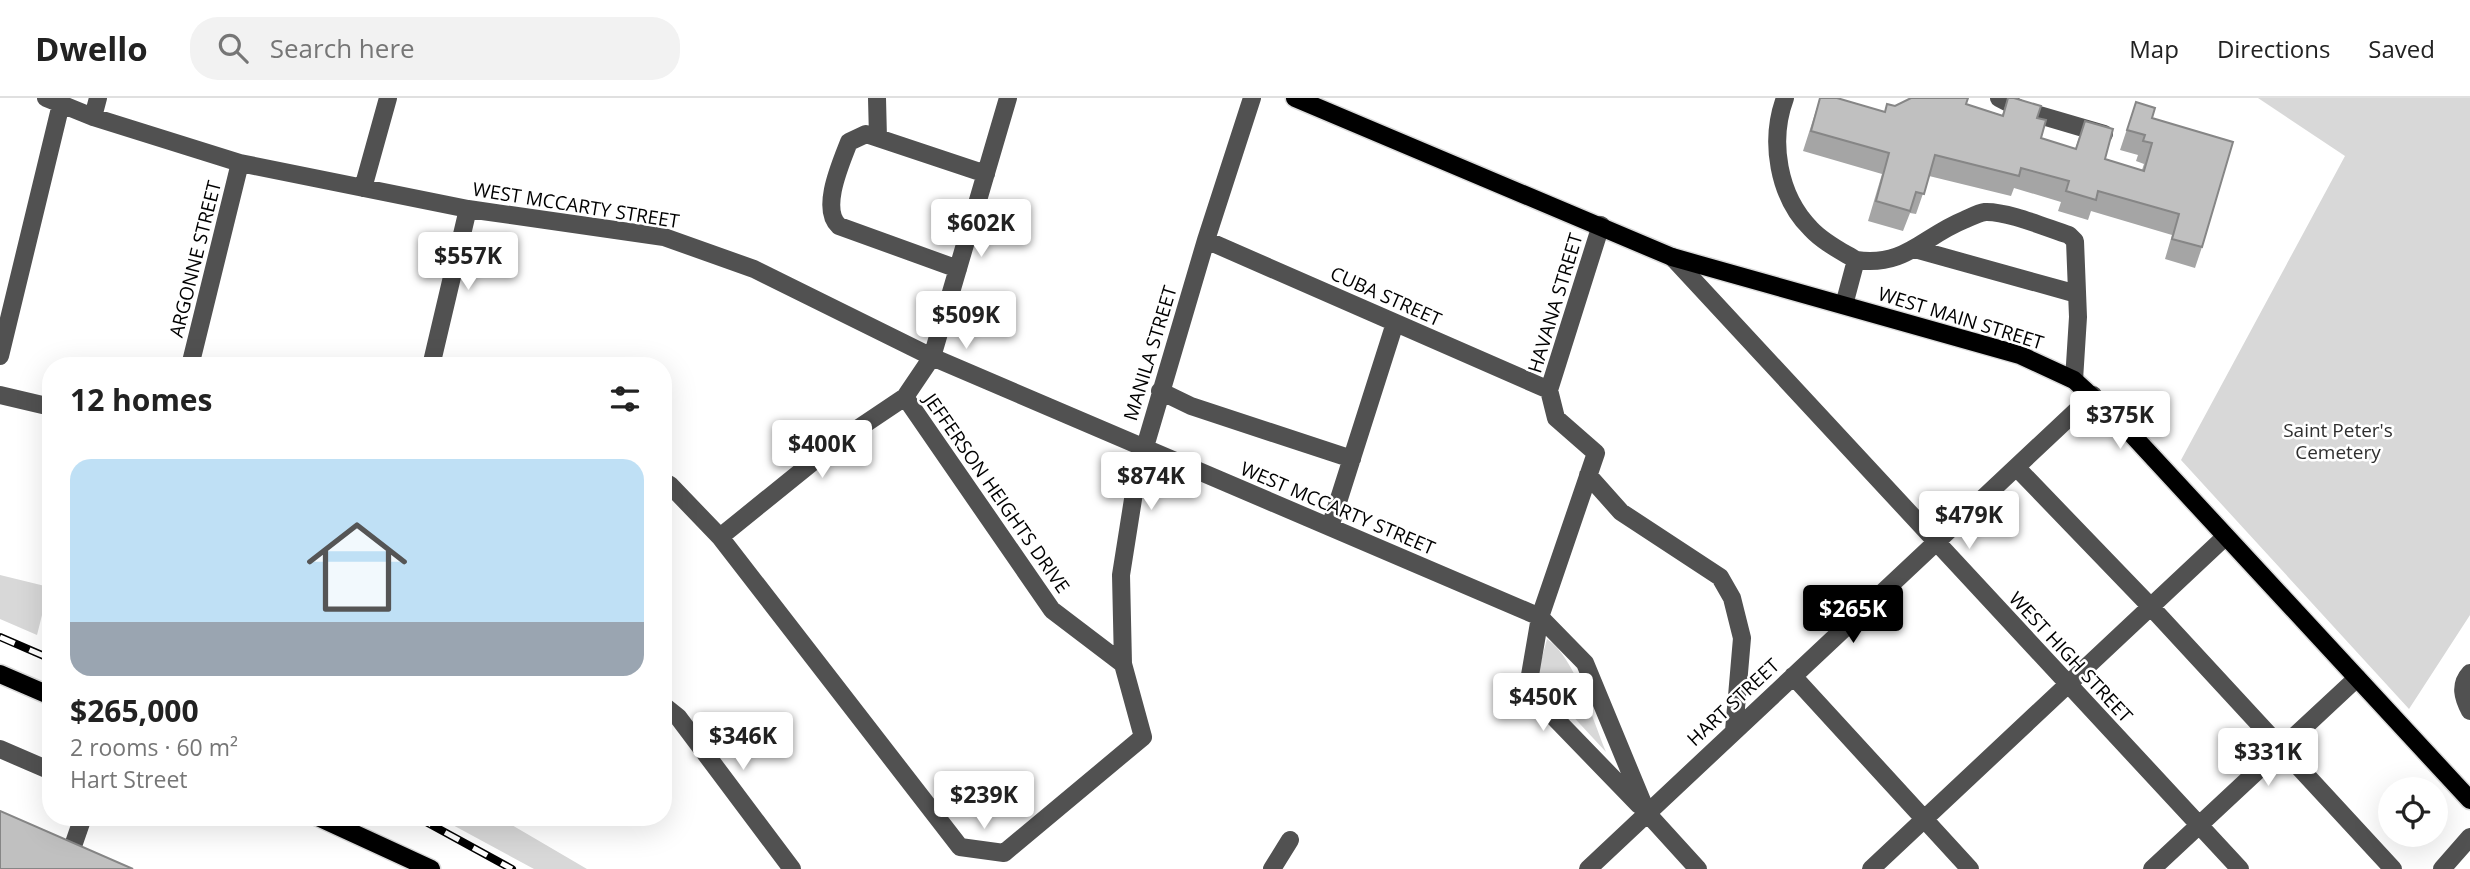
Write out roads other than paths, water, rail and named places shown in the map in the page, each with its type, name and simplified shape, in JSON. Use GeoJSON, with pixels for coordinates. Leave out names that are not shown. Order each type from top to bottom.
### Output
{"type":"FeatureCollection","features":[{"type":"Feature","properties":{"kind":"main road","name":"WEST MAIN STREET"},"geometry":{"type":"LineString","coordinates":[[1294,98],[1672,257],[2020,355],[2074,380],[2093,395],[2470,800]]}},
{"type":"Feature","properties":{"kind":"main road"},"geometry":{"type":"LineString","coordinates":[[0,674],[42,692]]}},
{"type":"Feature","properties":{"kind":"main road"},"geometry":{"type":"LineString","coordinates":[[338,826],[431,869]]}},
{"type":"Feature","properties":{"kind":"street"},"geometry":{"type":"LineString","coordinates":[[93,117],[98,98]]}},
{"type":"Feature","properties":{"kind":"street"},"geometry":{"type":"LineString","coordinates":[[363,188],[388,98]]}},
{"type":"Feature","properties":{"kind":"street"},"geometry":{"type":"LineString","coordinates":[[877,98],[878,138]]}},
{"type":"Feature","properties":{"kind":"street"},"geometry":{"type":"LineString","coordinates":[[672,490],[720,537],[835,444],[905,397],[932,357],[1009,98]]}},
{"type":"Feature","properties":{"kind":"street","name":"MANILA STREET"},"geometry":{"type":"LineString","coordinates":[[720,537],[960,847],[1004,853],[1143,737],[1124,664],[1121,575],[1144,447],[1252,98]]}},
{"type":"Feature","properties":{"kind":"street"},"geometry":{"type":"LineString","coordinates":[[1785,98],[1778,119],[1778,155],[1787,193],[1812,230],[1856,260],[1877,263],[1901,257],[1955,224],[1980,213],[1995,213],[2073,237],[2077,294],[2074,380]]}},
{"type":"Feature","properties":{"kind":"street"},"geometry":{"type":"LineString","coordinates":[[1999,98],[2022,110],[2111,136]]}},
{"type":"Feature","properties":{"kind":"street"},"geometry":{"type":"LineString","coordinates":[[0,356],[54,101]]}},
{"type":"Feature","properties":{"kind":"street","name":"WEST MCCARTY STREET"},"geometry":{"type":"LineString","coordinates":[[54,101],[93,117],[240,163],[468,209],[664,237],[754,269],[932,357],[1540,617],[1585,663],[1647,813]]}},
{"type":"Feature","properties":{"kind":"street"},"geometry":{"type":"LineString","coordinates":[[958,269],[839,226],[833,221],[831,206],[849,142],[866,134],[986,174]]}},
{"type":"Feature","properties":{"kind":"street","name":"ARGONNE STREET"},"geometry":{"type":"LineString","coordinates":[[192,357],[240,163]]}},
{"type":"Feature","properties":{"kind":"street"},"geometry":{"type":"LineString","coordinates":[[433,357],[468,209]]}},
{"type":"Feature","properties":{"kind":"street","name":"HAVANA STREET"},"geometry":{"type":"LineString","coordinates":[[1540,617],[1596,453],[1556,418],[1549,390],[1601,225]]}},
{"type":"Feature","properties":{"kind":"street","name":"CUBA STREET"},"geometry":{"type":"LineString","coordinates":[[1206,240],[1549,390]]}},
{"type":"Feature","properties":{"kind":"street"},"geometry":{"type":"LineString","coordinates":[[1915,249],[2077,294]]}},
{"type":"Feature","properties":{"kind":"street","name":"WEST HIGH STREET"},"geometry":{"type":"LineString","coordinates":[[1672,257],[2240,869]]}},
{"type":"Feature","properties":{"kind":"street"},"geometry":{"type":"LineString","coordinates":[[1844,305],[1856,260]]}},
{"type":"Feature","properties":{"kind":"street"},"geometry":{"type":"LineString","coordinates":[[1330,527],[1395,323]]}},
{"type":"Feature","properties":{"kind":"street"},"geometry":{"type":"LineString","coordinates":[[1160,391],[1191,406],[1352,459]]}},
{"type":"Feature","properties":{"kind":"street"},"geometry":{"type":"LineString","coordinates":[[0,395],[42,405]]}},
{"type":"Feature","properties":{"kind":"street","name":"HART STREET"},"geometry":{"type":"LineString","coordinates":[[1588,869],[2093,395]]}},
{"type":"Feature","properties":{"kind":"street","name":"JEFFERSON HEIGHTS DRIVE"},"geometry":{"type":"LineString","coordinates":[[905,397],[1052,610],[1124,664]]}},
{"type":"Feature","properties":{"kind":"street"},"geometry":{"type":"LineString","coordinates":[[2017,468],[2151,607],[2393,869]]}},
{"type":"Feature","properties":{"kind":"street"},"geometry":{"type":"LineString","coordinates":[[1588,475],[1621,512],[1720,578],[1732,598],[1742,638],[1734,731]]}},
{"type":"Feature","properties":{"kind":"street"},"geometry":{"type":"LineString","coordinates":[[1871,869],[2225,537]]}},
{"type":"Feature","properties":{"kind":"street","name":"WEST MCCARTY STREET"},"geometry":{"type":"LineString","coordinates":[[1540,617],[1529,681],[1548,711],[1698,869]]}},
{"type":"Feature","properties":{"kind":"street"},"geometry":{"type":"LineString","coordinates":[[2470,673],[2463,687],[2463,698],[2470,711]]}},
{"type":"Feature","properties":{"kind":"street"},"geometry":{"type":"LineString","coordinates":[[1793,676],[1970,869]]}},
{"type":"Feature","properties":{"kind":"street"},"geometry":{"type":"LineString","coordinates":[[2152,869],[2357,678]]}},
{"type":"Feature","properties":{"kind":"street"},"geometry":{"type":"LineString","coordinates":[[672,712],[792,869]]}},
{"type":"Feature","properties":{"kind":"street"},"geometry":{"type":"LineString","coordinates":[[0,749],[42,767]]}},
{"type":"Feature","properties":{"kind":"street"},"geometry":{"type":"LineString","coordinates":[[73,843],[80,826]]}},
{"type":"Feature","properties":{"kind":"street"},"geometry":{"type":"LineString","coordinates":[[2442,869],[2470,837]]}},
{"type":"Feature","properties":{"kind":"street"},"geometry":{"type":"LineString","coordinates":[[1272,869],[1290,840]]}},
{"type":"Feature","properties":{"kind":"railway"},"geometry":{"type":"LineString","coordinates":[[0,637],[42,655]]}},
{"type":"Feature","properties":{"kind":"railway"},"geometry":{"type":"LineString","coordinates":[[433,826],[512,869]]}},
{"type":"Feature","properties":{"kind":"park label","name":"Saint Peter's Cemetery"},"geometry":{"type":"Point","coordinates":[2338,441]}}]}
